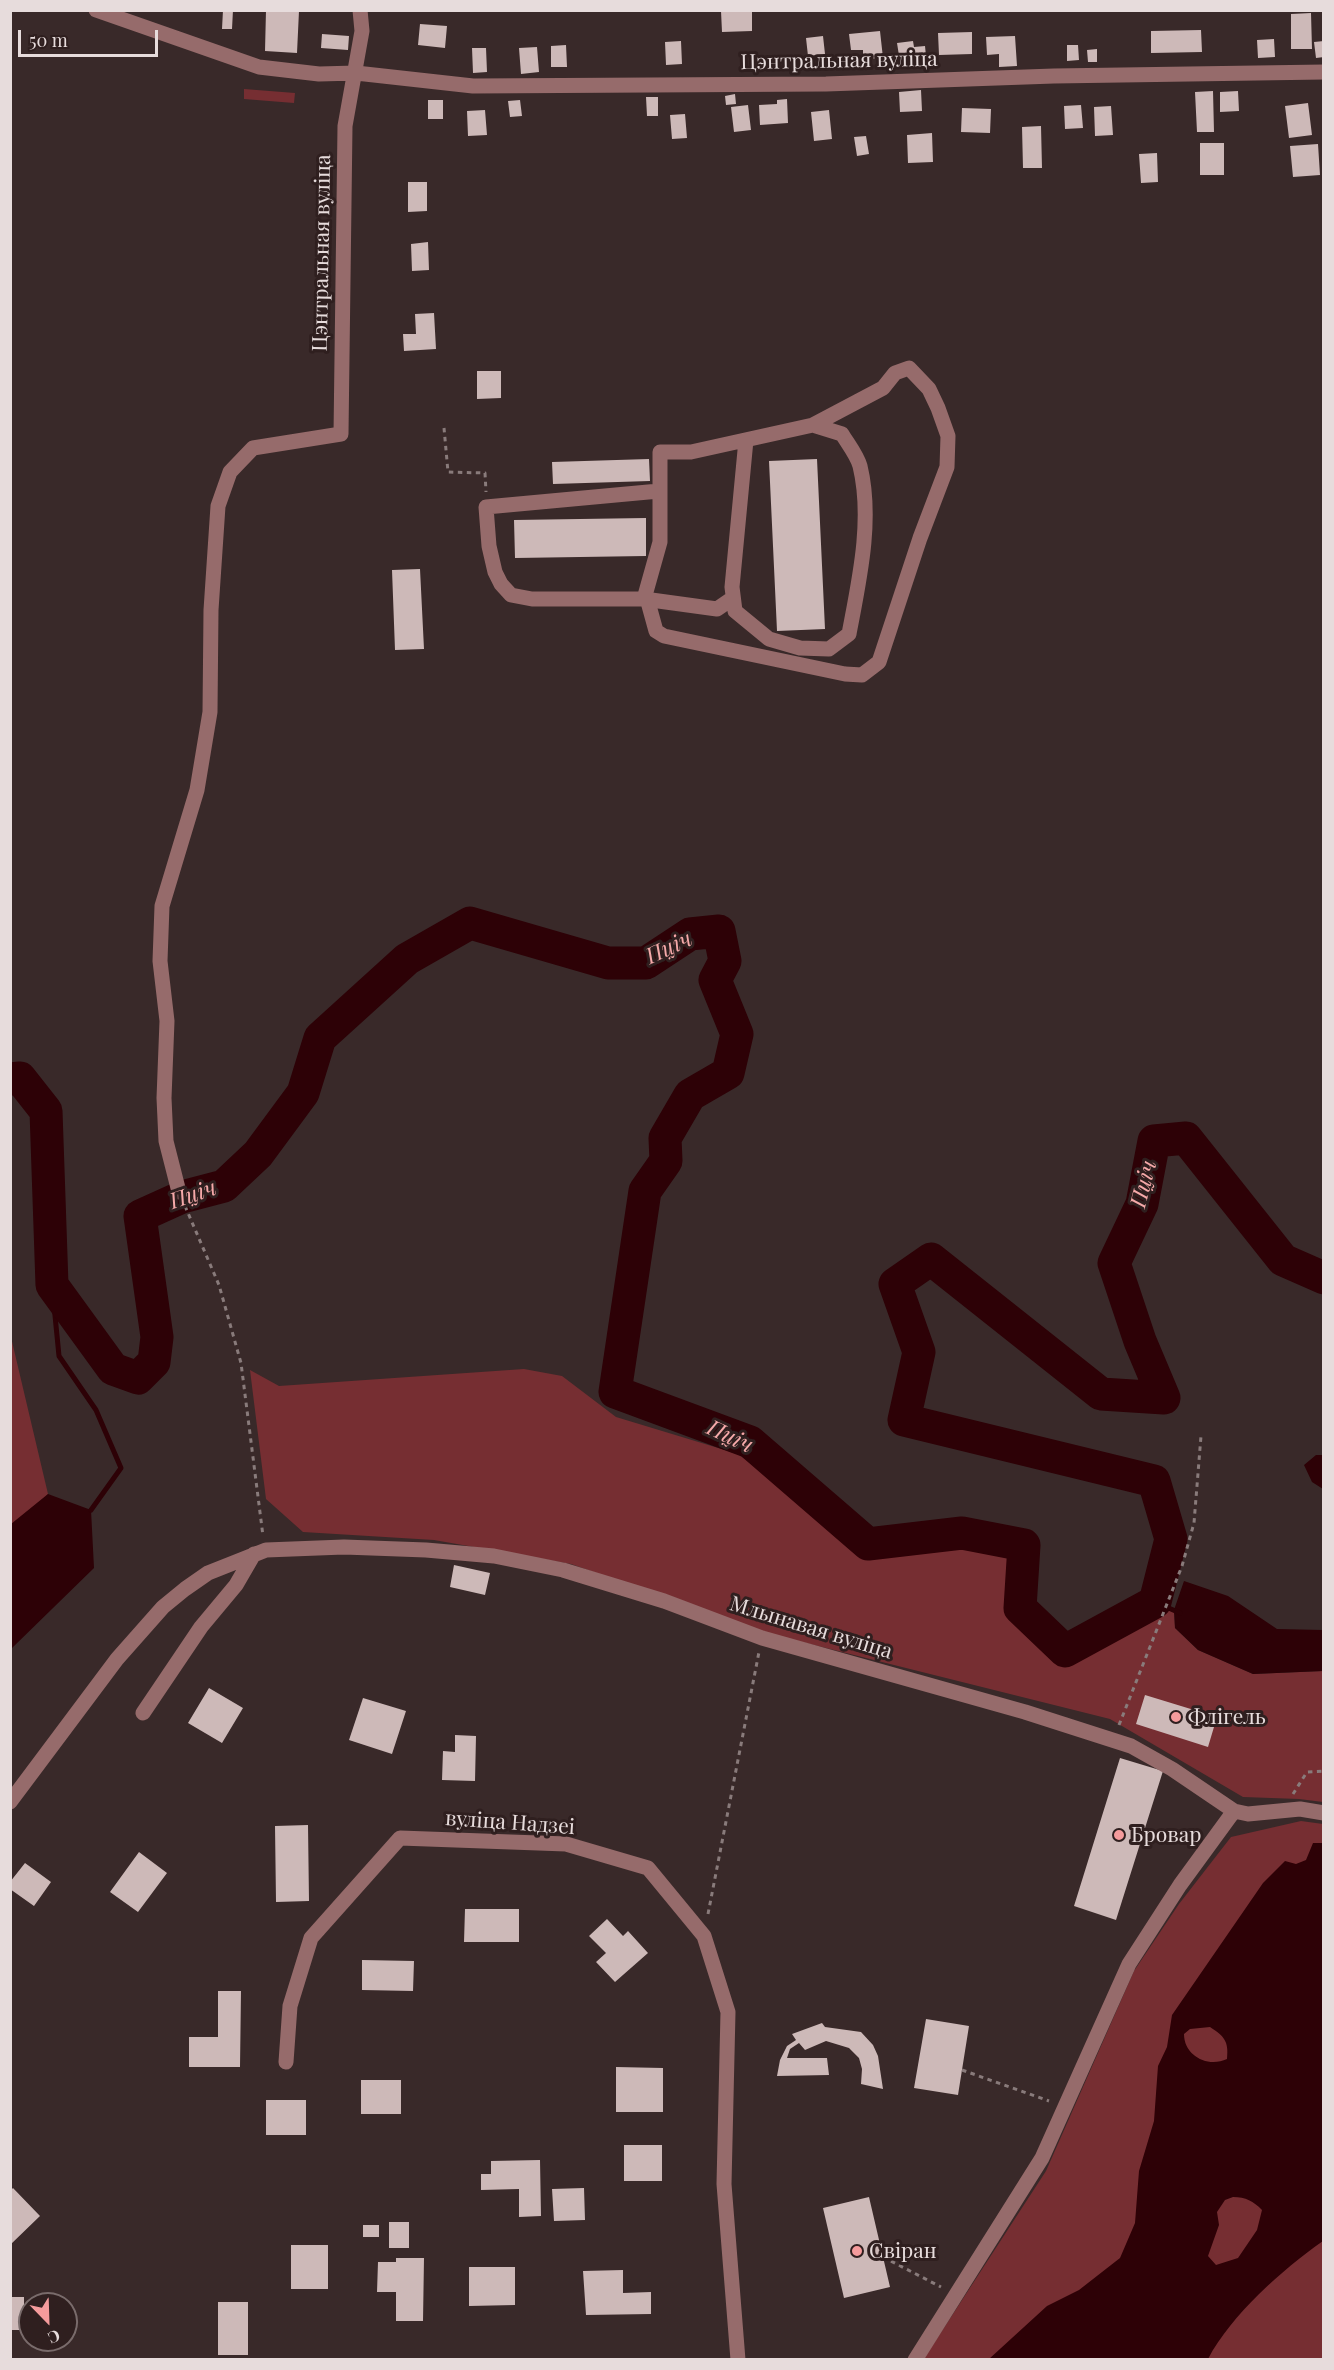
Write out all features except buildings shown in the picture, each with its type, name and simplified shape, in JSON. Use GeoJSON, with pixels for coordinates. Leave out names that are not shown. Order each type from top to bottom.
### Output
{"type":"FeatureCollection","features":[{"type":"Feature","properties":{"kind":"street","name":"Цэнтральная вуліца"},"geometry":{"type":"LineString","coordinates":[[96,10],[259,67],[319,74],[356,73],[473,86],[826,84],[1054,76],[1323,72]]}},
{"type":"Feature","properties":{"kind":"street","name":"Цэнтральная вуліца"},"geometry":{"type":"LineString","coordinates":[[182,1198],[166,1141],[164,1098],[167,1021],[160,961],[162,906],[197,790],[210,712],[211,610],[218,506],[230,472],[253,448],[341,434],[345,126],[362,31],[360,10]]}},
{"type":"Feature","properties":{"kind":"street"},"geometry":{"type":"LineString","coordinates":[[909,368],[929,388],[948,436],[947,467],[920,538],[879,662],[862,675],[845,674],[664,636],[656,631],[648,602],[644,599],[660,542],[660,452],[691,452],[813,426],[883,388],[895,373],[909,368]]}},
{"type":"Feature","properties":{"kind":"street"},"geometry":{"type":"LineString","coordinates":[[746,440],[732,586],[735,611],[769,639],[800,648],[829,649],[849,634],[859,583],[865,521],[860,465],[842,434],[813,426]]}},
{"type":"Feature","properties":{"kind":"street"},"geometry":{"type":"LineString","coordinates":[[659,491],[486,507],[489,546],[495,572],[501,585],[511,595],[532,599],[644,599],[717,609],[733,598]]}},
{"type":"Feature","properties":{"kind":"street","name":"Млынавая вуліца"},"geometry":{"type":"LineString","coordinates":[[260,1552],[355,1547],[426,1550],[494,1556],[563,1570],[664,1601],[762,1638],[1025,1712],[1131,1746],[1172,1769],[1234,1810],[1248,1814],[1288,1810],[1323,1813]]}},
{"type":"Feature","properties":{"kind":"street"},"geometry":{"type":"LineString","coordinates":[[143,1713],[201,1627],[260,1552]]}},
{"type":"Feature","properties":{"kind":"street"},"geometry":{"type":"LineString","coordinates":[[10,1802],[74,1715],[164,1607],[208,1573],[260,1552]]}},
{"type":"Feature","properties":{"kind":"street"},"geometry":{"type":"LineString","coordinates":[[915,2360],[1042,2158],[1129,1964],[1180,1885],[1234,1810]]}},
{"type":"Feature","properties":{"kind":"street","name":"вуліца Надзеі"},"geometry":{"type":"LineString","coordinates":[[286,2062],[290,2006],[311,1938],[400,1838],[566,1844],[648,1868],[704,1936],[728,2012],[724,2184],[738,2360]]}},
{"type":"Feature","properties":{"kind":"path"},"geometry":{"type":"LineString","coordinates":[[444,428],[448,472],[485,473],[485,486]]}},
{"type":"Feature","properties":{"kind":"path"},"geometry":{"type":"LineString","coordinates":[[182,1198],[219,1285],[241,1363],[260,1552]]}},
{"type":"Feature","properties":{"kind":"path"},"geometry":{"type":"LineString","coordinates":[[1113,1741],[1182,1566],[1194,1523],[1202,1436]]}},
{"type":"Feature","properties":{"kind":"path"},"geometry":{"type":"LineString","coordinates":[[704,1936],[762,1638]]}},
{"type":"Feature","properties":{"kind":"path"},"geometry":{"type":"LineString","coordinates":[[1288,1810],[1292,1794],[1306,1772],[1323,1771]]}},
{"type":"Feature","properties":{"kind":"path"},"geometry":{"type":"LineString","coordinates":[[962,2070],[1065,2106]]}},
{"type":"Feature","properties":{"kind":"path"},"geometry":{"type":"LineString","coordinates":[[883,2257],[956,2295]]}},
{"type":"Feature","properties":{"kind":"shaded area"},"geometry":{"type":"Polygon","coordinates":[[[244,89],[295,93],[294,103],[244,99],[244,89]]]}},
{"type":"Feature","properties":{"kind":"shaded area"},"geometry":{"type":"Polygon","coordinates":[[[10,1333],[48,1494],[11,1534],[10,1534],[10,1333]]]}},
{"type":"Feature","properties":{"kind":"shaded area"},"geometry":{"type":"Polygon","coordinates":[[[524,1369],[562,1376],[616,1417],[738,1454],[867,1549],[961,1537],[1017,1550],[1011,1607],[1065,1656],[1151,1609],[1158,1613],[1174,1610],[1175,1628],[1198,1650],[1253,1674],[1323,1671],[1323,1802],[1243,1797],[1110,1719],[766,1633],[571,1564],[434,1540],[303,1532],[266,1499],[250,1370],[279,1386],[524,1369]]]}},
{"type":"Feature","properties":{"kind":"shaded area"},"geometry":{"type":"Polygon","coordinates":[[[1316,1455],[1323,1455],[1323,1489],[1312,1482],[1304,1465],[1316,1455]]]}},
{"type":"Feature","properties":{"kind":"shaded area"},"geometry":{"type":"Polygon","coordinates":[[[48,1494],[91,1510],[94,1568],[11,1649],[11,1524],[48,1494]]]}},
{"type":"Feature","properties":{"kind":"shaded area"},"geometry":{"type":"Polygon","coordinates":[[[1184,1581],[1228,1596],[1277,1629],[1323,1630],[1323,1671],[1253,1674],[1198,1650],[1175,1628],[1174,1610],[1184,1581]]]}},
{"type":"Feature","properties":{"kind":"shaded area"},"geometry":{"type":"Polygon","coordinates":[[[1301,1821],[1323,1824],[1323,2359],[923,2360],[1046,2171],[1134,1971],[1179,1904],[1231,1837],[1301,1821]]]}},
{"type":"Feature","properties":{"kind":"shaded area"},"geometry":{"type":"Polygon","coordinates":[[[1313,1843],[1324,1843],[1323,2241],[1291,2265],[1259,2294],[1230,2326],[1208,2359],[989,2359],[1047,2306],[1079,2290],[1120,2258],[1135,2223],[1139,2171],[1154,2121],[1158,2066],[1167,2047],[1172,2015],[1263,1883],[1285,1861],[1296,1864],[1306,1860],[1313,1843]],[[1210,2027],[1190,2029],[1184,2034],[1188,2048],[1198,2058],[1205,2061],[1227,2059],[1224,2040],[1210,2027]],[[1233,2197],[1225,2200],[1217,2212],[1219,2225],[1208,2256],[1216,2265],[1238,2258],[1257,2230],[1262,2210],[1249,2200],[1233,2197]]]}},
{"type":"Feature","properties":{"kind":"waterway","name":"Пціч"},"geometry":{"type":"LineString","coordinates":[[10,1079],[20,1078],[46,1111],[52,1285],[113,1369],[138,1378],[154,1362],[157,1337],[140,1216],[182,1197],[224,1186],[258,1154],[303,1093],[320,1038],[407,959],[470,923],[608,963],[646,963],[690,934],[719,931],[725,961],[715,980],[737,1034],[728,1073],[690,1095],[665,1138],[666,1161],[645,1191],[615,1392],[750,1442],[868,1544],[962,1533],[1024,1545],[1020,1608],[1065,1651],[1155,1602],[1171,1539],[1154,1481],[904,1420],[919,1352],[895,1284],[931,1259],[1101,1394],[1164,1398],[1140,1341],[1114,1263],[1142,1204],[1154,1141],[1186,1138],[1283,1260],[1324,1278]]}},
{"type":"Feature","properties":{"kind":"waterway"},"geometry":{"type":"LineString","coordinates":[[52,1285],[59,1356],[96,1410],[121,1468],[91,1510]]}},
{"type":"Feature","properties":{"kind":"waterway"},"geometry":{"type":"LineString","coordinates":[[1155,1602],[1180,1613]]}},
{"type":"Feature","properties":{"kind":"place","name":"Флігель"},"geometry":{"type":"Point","coordinates":[1176,1717]}},
{"type":"Feature","properties":{"kind":"place","name":"Бровар"},"geometry":{"type":"Point","coordinates":[1119,1835]}},
{"type":"Feature","properties":{"kind":"place","name":"Свіран"},"geometry":{"type":"Point","coordinates":[857,2251]}}]}
